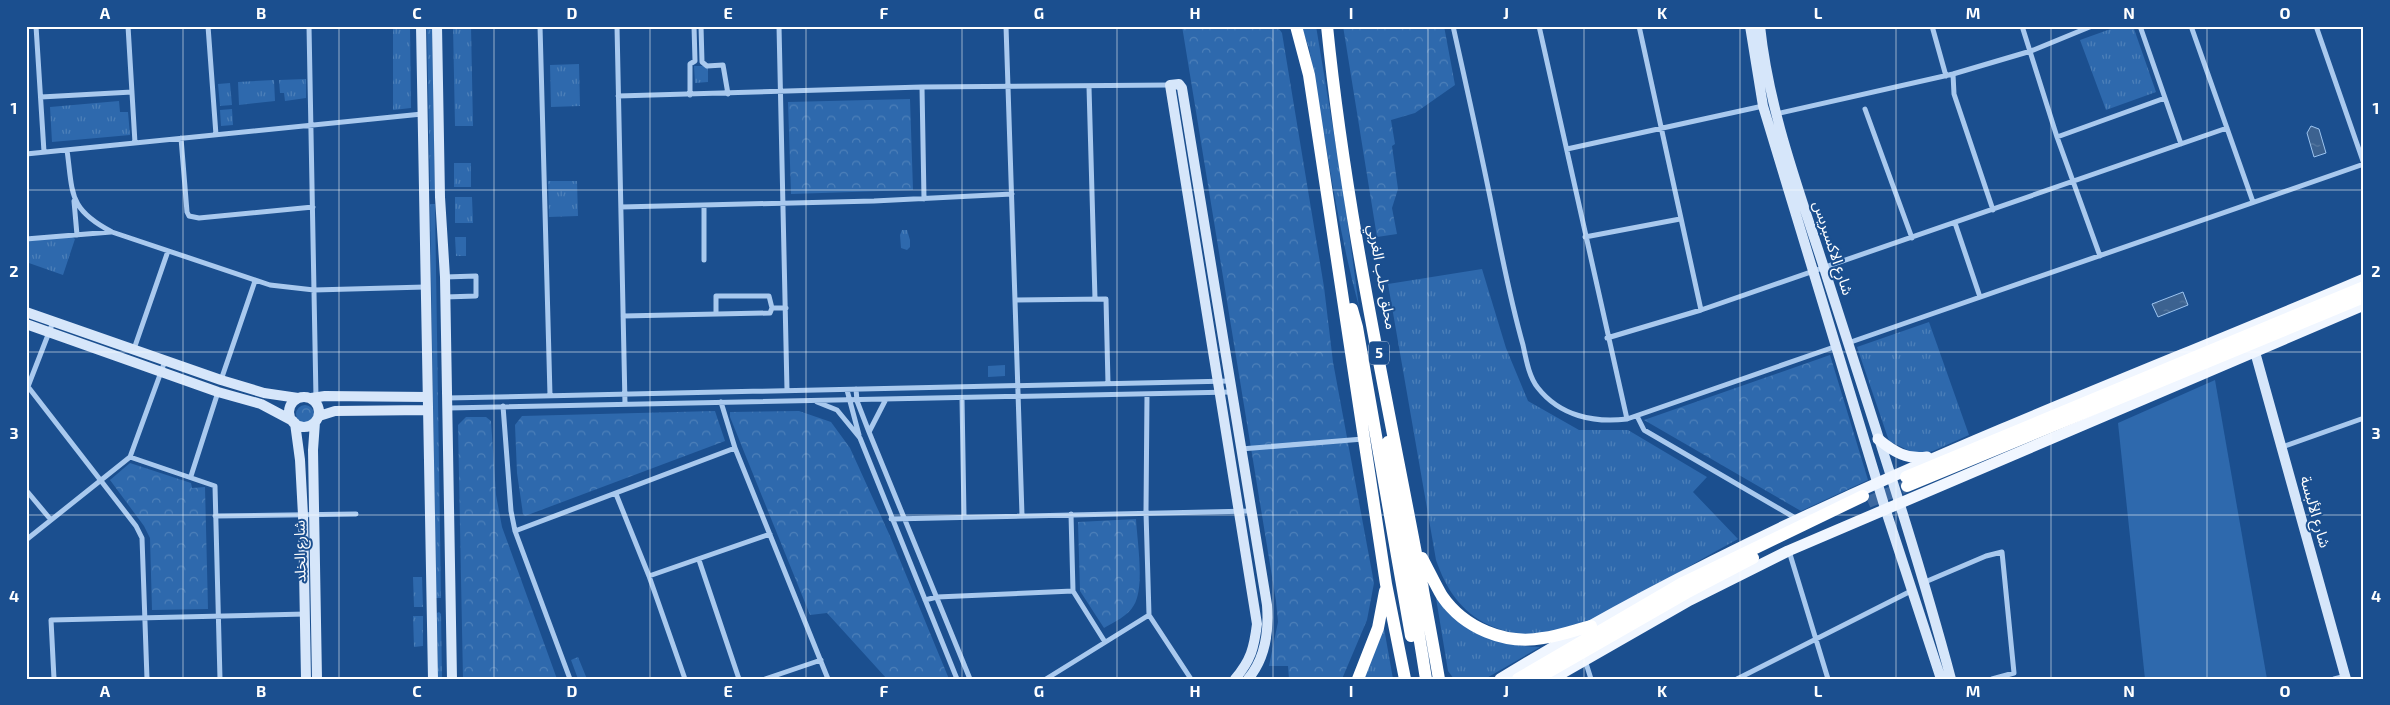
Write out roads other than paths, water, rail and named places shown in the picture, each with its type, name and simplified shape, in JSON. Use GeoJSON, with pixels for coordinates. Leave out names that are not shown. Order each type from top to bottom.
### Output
{"type":"FeatureCollection","features":[{"type":"Feature","properties":{"kind":"highway","name":"5"},"geometry":{"type":"LineString","coordinates":[[1296,26],[1309,75],[1386,584],[1405,679]]}},
{"type":"Feature","properties":{"kind":"highway","name":"محلق حلب الغربي"},"geometry":{"type":"LineString","coordinates":[[1327,26],[1332,72],[1362,266],[1416,546],[1439,679]]}},
{"type":"Feature","properties":{"kind":"highway"},"geometry":{"type":"LineString","coordinates":[[1362,266],[1369,326],[1426,679]]}},
{"type":"Feature","properties":{"kind":"highway"},"geometry":{"type":"LineString","coordinates":[[1339,269],[1357,327],[1418,679]]}},
{"type":"Feature","properties":{"kind":"highway"},"geometry":{"type":"LineString","coordinates":[[2364,287],[1906,481],[2364,297]]}},
{"type":"Feature","properties":{"kind":"highway"},"geometry":{"type":"LineString","coordinates":[[1518,678],[1684,589],[1817,525],[1866,499]]}},
{"type":"Feature","properties":{"kind":"highway"},"geometry":{"type":"LineString","coordinates":[[1416,546],[1449,604],[1466,620],[1486,632],[1509,638],[1532,640],[1591,626]]}},
{"type":"Feature","properties":{"kind":"highway"},"geometry":{"type":"LineString","coordinates":[[1358,679],[1378,628],[1386,584]]}},
{"type":"Feature","properties":{"kind":"highway"},"geometry":{"type":"LineString","coordinates":[[1536,679],[1684,589]]}},
{"type":"Feature","properties":{"kind":"main road"},"geometry":{"type":"LineString","coordinates":[[1552,679],[1585,660],[1684,589],[1798,520],[1890,476],[2364,278]]}},
{"type":"Feature","properties":{"kind":"main road"},"geometry":{"type":"LineString","coordinates":[[1500,679],[1591,626],[1788,551],[2364,305]]}},
{"type":"Feature","properties":{"kind":"main road"},"geometry":{"type":"LineString","coordinates":[[1878,440],[1896,453],[1908,457],[1920,458],[1944,454]]}},
{"type":"Feature","properties":{"kind":"street"},"geometry":{"type":"LineString","coordinates":[[36,26],[44,152]]}},
{"type":"Feature","properties":{"kind":"street"},"geometry":{"type":"LineString","coordinates":[[128,26],[135,143]]}},
{"type":"Feature","properties":{"kind":"street"},"geometry":{"type":"LineString","coordinates":[[208,26],[216,135]]}},
{"type":"Feature","properties":{"kind":"street"},"geometry":{"type":"LineString","coordinates":[[310,26],[314,399],[317,419]]}},
{"type":"Feature","properties":{"kind":"street"},"geometry":{"type":"LineString","coordinates":[[421,26],[433,679]]}},
{"type":"Feature","properties":{"kind":"street"},"geometry":{"type":"LineString","coordinates":[[437,26],[440,196],[445,277],[452,679]]}},
{"type":"Feature","properties":{"kind":"street"},"geometry":{"type":"LineString","coordinates":[[540,26],[550,395]]}},
{"type":"Feature","properties":{"kind":"street"},"geometry":{"type":"LineString","coordinates":[[617,26],[625,404]]}},
{"type":"Feature","properties":{"kind":"street"},"geometry":{"type":"LineString","coordinates":[[690,95],[690,64],[695,61],[694,26]]}},
{"type":"Feature","properties":{"kind":"street"},"geometry":{"type":"LineString","coordinates":[[701,26],[702,62],[707,66],[724,65],[728,94]]}},
{"type":"Feature","properties":{"kind":"street"},"geometry":{"type":"LineString","coordinates":[[779,26],[787,390]]}},
{"type":"Feature","properties":{"kind":"street"},"geometry":{"type":"LineString","coordinates":[[1006,26],[1022,516]]}},
{"type":"Feature","properties":{"kind":"street"},"geometry":{"type":"LineString","coordinates":[[1453,26],[1512,308],[1528,364],[1538,388],[1557,405],[1580,417],[1606,421],[1627,419],[1837,346]]}},
{"type":"Feature","properties":{"kind":"street"},"geometry":{"type":"LineString","coordinates":[[1539,26],[1607,338],[1627,419]]}},
{"type":"Feature","properties":{"kind":"street"},"geometry":{"type":"LineString","coordinates":[[1639,26],[1701,310]]}},
{"type":"Feature","properties":{"kind":"street"},"geometry":{"type":"LineString","coordinates":[[1750,26],[1763,106],[1819,270],[1837,346],[1877,482],[1941,679]]}},
{"type":"Feature","properties":{"kind":"street","name":"شارع الاكسبريس"},"geometry":{"type":"LineString","coordinates":[[1760,26],[1768,82],[1819,270],[1848,343],[1925,582],[1951,679]]}},
{"type":"Feature","properties":{"kind":"street"},"geometry":{"type":"LineString","coordinates":[[1932,26],[1946,76]]}},
{"type":"Feature","properties":{"kind":"street"},"geometry":{"type":"LineString","coordinates":[[2022,26],[2057,137],[2100,256]]}},
{"type":"Feature","properties":{"kind":"street"},"geometry":{"type":"LineString","coordinates":[[1776,114],[1946,76],[2031,51],[2092,26]]}},
{"type":"Feature","properties":{"kind":"street"},"geometry":{"type":"LineString","coordinates":[[2140,26],[2181,144]]}},
{"type":"Feature","properties":{"kind":"street"},"geometry":{"type":"LineString","coordinates":[[2191,26],[2253,202]]}},
{"type":"Feature","properties":{"kind":"street"},"geometry":{"type":"LineString","coordinates":[[1848,343],[2364,164],[2316,26]]}},
{"type":"Feature","properties":{"kind":"street"},"geometry":{"type":"LineString","coordinates":[[1953,74],[1954,94],[1993,210]]}},
{"type":"Feature","properties":{"kind":"street"},"geometry":{"type":"LineString","coordinates":[[618,96],[922,87],[1089,87],[1179,84],[1182,88],[1268,623],[1265,646],[1256,669],[1248,679]]}},
{"type":"Feature","properties":{"kind":"street"},"geometry":{"type":"LineString","coordinates":[[1170,85],[1257,624],[1254,646],[1248,664],[1235,679]]}},
{"type":"Feature","properties":{"kind":"street"},"geometry":{"type":"LineString","coordinates":[[922,87],[924,199]]}},
{"type":"Feature","properties":{"kind":"street"},"geometry":{"type":"LineString","coordinates":[[1089,87],[1095,299]]}},
{"type":"Feature","properties":{"kind":"street"},"geometry":{"type":"LineString","coordinates":[[40,97],[132,92]]}},
{"type":"Feature","properties":{"kind":"street"},"geometry":{"type":"LineString","coordinates":[[2057,137],[2165,98]]}},
{"type":"Feature","properties":{"kind":"street"},"geometry":{"type":"LineString","coordinates":[[1567,149],[1763,106]]}},
{"type":"Feature","properties":{"kind":"street"},"geometry":{"type":"LineString","coordinates":[[1865,109],[1912,238]]}},
{"type":"Feature","properties":{"kind":"street"},"geometry":{"type":"LineString","coordinates":[[26,154],[423,114]]}},
{"type":"Feature","properties":{"kind":"street"},"geometry":{"type":"LineString","coordinates":[[1607,338],[1701,310],[2227,128]]}},
{"type":"Feature","properties":{"kind":"street"},"geometry":{"type":"LineString","coordinates":[[181,138],[187,212],[189,216],[199,218],[313,207]]}},
{"type":"Feature","properties":{"kind":"street"},"geometry":{"type":"LineString","coordinates":[[67,150],[77,235]]}},
{"type":"Feature","properties":{"kind":"street"},"geometry":{"type":"LineString","coordinates":[[621,206],[924,199],[1012,194]]}},
{"type":"Feature","properties":{"kind":"street"},"geometry":{"type":"LineString","coordinates":[[424,197],[440,196]]}},
{"type":"Feature","properties":{"kind":"street"},"geometry":{"type":"LineString","coordinates":[[74,200],[88,218],[112,232],[255,281],[314,290],[426,287]]}},
{"type":"Feature","properties":{"kind":"street"},"geometry":{"type":"LineString","coordinates":[[704,205],[704,260]]}},
{"type":"Feature","properties":{"kind":"street"},"geometry":{"type":"LineString","coordinates":[[1586,237],[1680,219]]}},
{"type":"Feature","properties":{"kind":"street"},"geometry":{"type":"LineString","coordinates":[[1955,223],[1980,297]]}},
{"type":"Feature","properties":{"kind":"street"},"geometry":{"type":"LineString","coordinates":[[26,239],[112,232]]}},
{"type":"Feature","properties":{"kind":"street"},"geometry":{"type":"LineString","coordinates":[[133,350],[168,251]]}},
{"type":"Feature","properties":{"kind":"street"},"geometry":{"type":"LineString","coordinates":[[445,277],[476,276],[476,296],[445,297]]}},
{"type":"Feature","properties":{"kind":"street"},"geometry":{"type":"LineString","coordinates":[[221,380],[255,281]]}},
{"type":"Feature","properties":{"kind":"street"},"geometry":{"type":"LineString","coordinates":[[623,316],[770,313],[772,308],[769,296],[716,296],[716,314]]}},
{"type":"Feature","properties":{"kind":"street"},"geometry":{"type":"LineString","coordinates":[[1016,300],[1106,299],[1108,384]]}},
{"type":"Feature","properties":{"kind":"street"},"geometry":{"type":"LineString","coordinates":[[772,308],[786,308]]}},
{"type":"Feature","properties":{"kind":"street"},"geometry":{"type":"LineString","coordinates":[[26,312],[165,361],[264,393],[314,399],[427,397]]}},
{"type":"Feature","properties":{"kind":"street"},"geometry":{"type":"LineString","coordinates":[[53,322],[27,389],[136,526],[142,538],[147,679]]}},
{"type":"Feature","properties":{"kind":"street"},"geometry":{"type":"LineString","coordinates":[[26,324],[218,392],[261,404],[305,427],[335,411],[428,410]]}},
{"type":"Feature","properties":{"kind":"street","name":"شارع الألبسة"},"geometry":{"type":"LineString","coordinates":[[2255,352],[2346,677]]}},
{"type":"Feature","properties":{"kind":"street"},"geometry":{"type":"LineString","coordinates":[[26,540],[130,457],[165,361]]}},
{"type":"Feature","properties":{"kind":"street"},"geometry":{"type":"LineString","coordinates":[[447,403],[550,395],[1230,381]]}},
{"type":"Feature","properties":{"kind":"street"},"geometry":{"type":"LineString","coordinates":[[856,389],[858,401],[869,432],[970,679]]}},
{"type":"Feature","properties":{"kind":"street"},"geometry":{"type":"LineString","coordinates":[[847,390],[860,438],[957,679]]}},
{"type":"Feature","properties":{"kind":"street"},"geometry":{"type":"LineString","coordinates":[[191,476],[218,392]]}},
{"type":"Feature","properties":{"kind":"street"},"geometry":{"type":"LineString","coordinates":[[447,403],[502,406],[849,402],[886,399],[1232,392]]}},
{"type":"Feature","properties":{"kind":"street"},"geometry":{"type":"LineString","coordinates":[[1147,395],[1146,512],[1149,615],[1191,679]]}},
{"type":"Feature","properties":{"kind":"street"},"geometry":{"type":"LineString","coordinates":[[298,398],[290,408],[300,451],[306,679]]}},
{"type":"Feature","properties":{"kind":"street"},"geometry":{"type":"LineString","coordinates":[[962,398],[964,516]]}},
{"type":"Feature","properties":{"kind":"street"},"geometry":{"type":"LineString","coordinates":[[869,432],[886,399]]}},
{"type":"Feature","properties":{"kind":"street"},"geometry":{"type":"LineString","coordinates":[[815,401],[837,410],[860,438]]}},
{"type":"Feature","properties":{"kind":"street"},"geometry":{"type":"LineString","coordinates":[[721,402],[735,448],[828,679]]}},
{"type":"Feature","properties":{"kind":"street"},"geometry":{"type":"LineString","coordinates":[[502,406],[511,511],[515,531],[570,679]]}},
{"type":"Feature","properties":{"kind":"street"},"geometry":{"type":"LineString","coordinates":[[1638,416],[1644,430],[1798,520]]}},
{"type":"Feature","properties":{"kind":"street"},"geometry":{"type":"LineString","coordinates":[[2282,447],[2364,418]]}},
{"type":"Feature","properties":{"kind":"street","name":"شارع الخلد"},"geometry":{"type":"LineString","coordinates":[[317,419],[314,514],[317,679]]}},
{"type":"Feature","properties":{"kind":"street"},"geometry":{"type":"LineString","coordinates":[[1241,449],[1363,439]]}},
{"type":"Feature","properties":{"kind":"street"},"geometry":{"type":"LineString","coordinates":[[515,531],[735,448]]}},
{"type":"Feature","properties":{"kind":"street"},"geometry":{"type":"LineString","coordinates":[[130,457],[191,476],[214,486],[220,679]]}},
{"type":"Feature","properties":{"kind":"street"},"geometry":{"type":"LineString","coordinates":[[26,490],[51,520]]}},
{"type":"Feature","properties":{"kind":"street"},"geometry":{"type":"LineString","coordinates":[[616,494],[649,576],[685,679]]}},
{"type":"Feature","properties":{"kind":"street"},"geometry":{"type":"LineString","coordinates":[[892,519],[1251,511]]}},
{"type":"Feature","properties":{"kind":"street"},"geometry":{"type":"LineString","coordinates":[[215,516],[356,514]]}},
{"type":"Feature","properties":{"kind":"street"},"geometry":{"type":"LineString","coordinates":[[1071,514],[1073,591],[1105,642]]}},
{"type":"Feature","properties":{"kind":"street"},"geometry":{"type":"LineString","coordinates":[[649,576],[770,534]]}},
{"type":"Feature","properties":{"kind":"street"},"geometry":{"type":"LineString","coordinates":[[1788,551],[1828,679]]}},
{"type":"Feature","properties":{"kind":"street"},"geometry":{"type":"LineString","coordinates":[[1925,582],[1986,556],[2002,552],[2014,673],[1992,679]]}},
{"type":"Feature","properties":{"kind":"street"},"geometry":{"type":"LineString","coordinates":[[699,560],[739,679]]}},
{"type":"Feature","properties":{"kind":"street"},"geometry":{"type":"LineString","coordinates":[[1738,679],[1913,590]]}},
{"type":"Feature","properties":{"kind":"street"},"geometry":{"type":"LineString","coordinates":[[925,600],[936,597],[1073,591]]}},
{"type":"Feature","properties":{"kind":"street"},"geometry":{"type":"LineString","coordinates":[[432,606],[451,606]]}},
{"type":"Feature","properties":{"kind":"street"},"geometry":{"type":"LineString","coordinates":[[54,679],[51,620],[316,614]]}},
{"type":"Feature","properties":{"kind":"street"},"geometry":{"type":"LineString","coordinates":[[1046,679],[1149,615]]}},
{"type":"Feature","properties":{"kind":"street"},"geometry":{"type":"LineString","coordinates":[[765,679],[821,660]]}},
{"type":"Feature","properties":{"kind":"street"},"geometry":{"type":"LineString","coordinates":[[1585,660],[1591,679]]}},
{"type":"Feature","properties":{"kind":"street"},"geometry":{"type":"LineString","coordinates":[[2334,679],[2346,677]]}},
{"type":"Feature","properties":{"kind":"water"},"geometry":{"type":"Polygon","coordinates":[[[2311,126],[2319,129],[2326,153],[2314,157],[2307,133],[2311,126]]]}},
{"type":"Feature","properties":{"kind":"water"},"geometry":{"type":"Polygon","coordinates":[[[2183,292],[2188,305],[2158,317],[2152,304],[2183,292]]]}},
{"type":"Feature","properties":{"kind":"tunnel"},"geometry":{"type":"LineString","coordinates":[[1868,502],[1907,486]]}}]}
